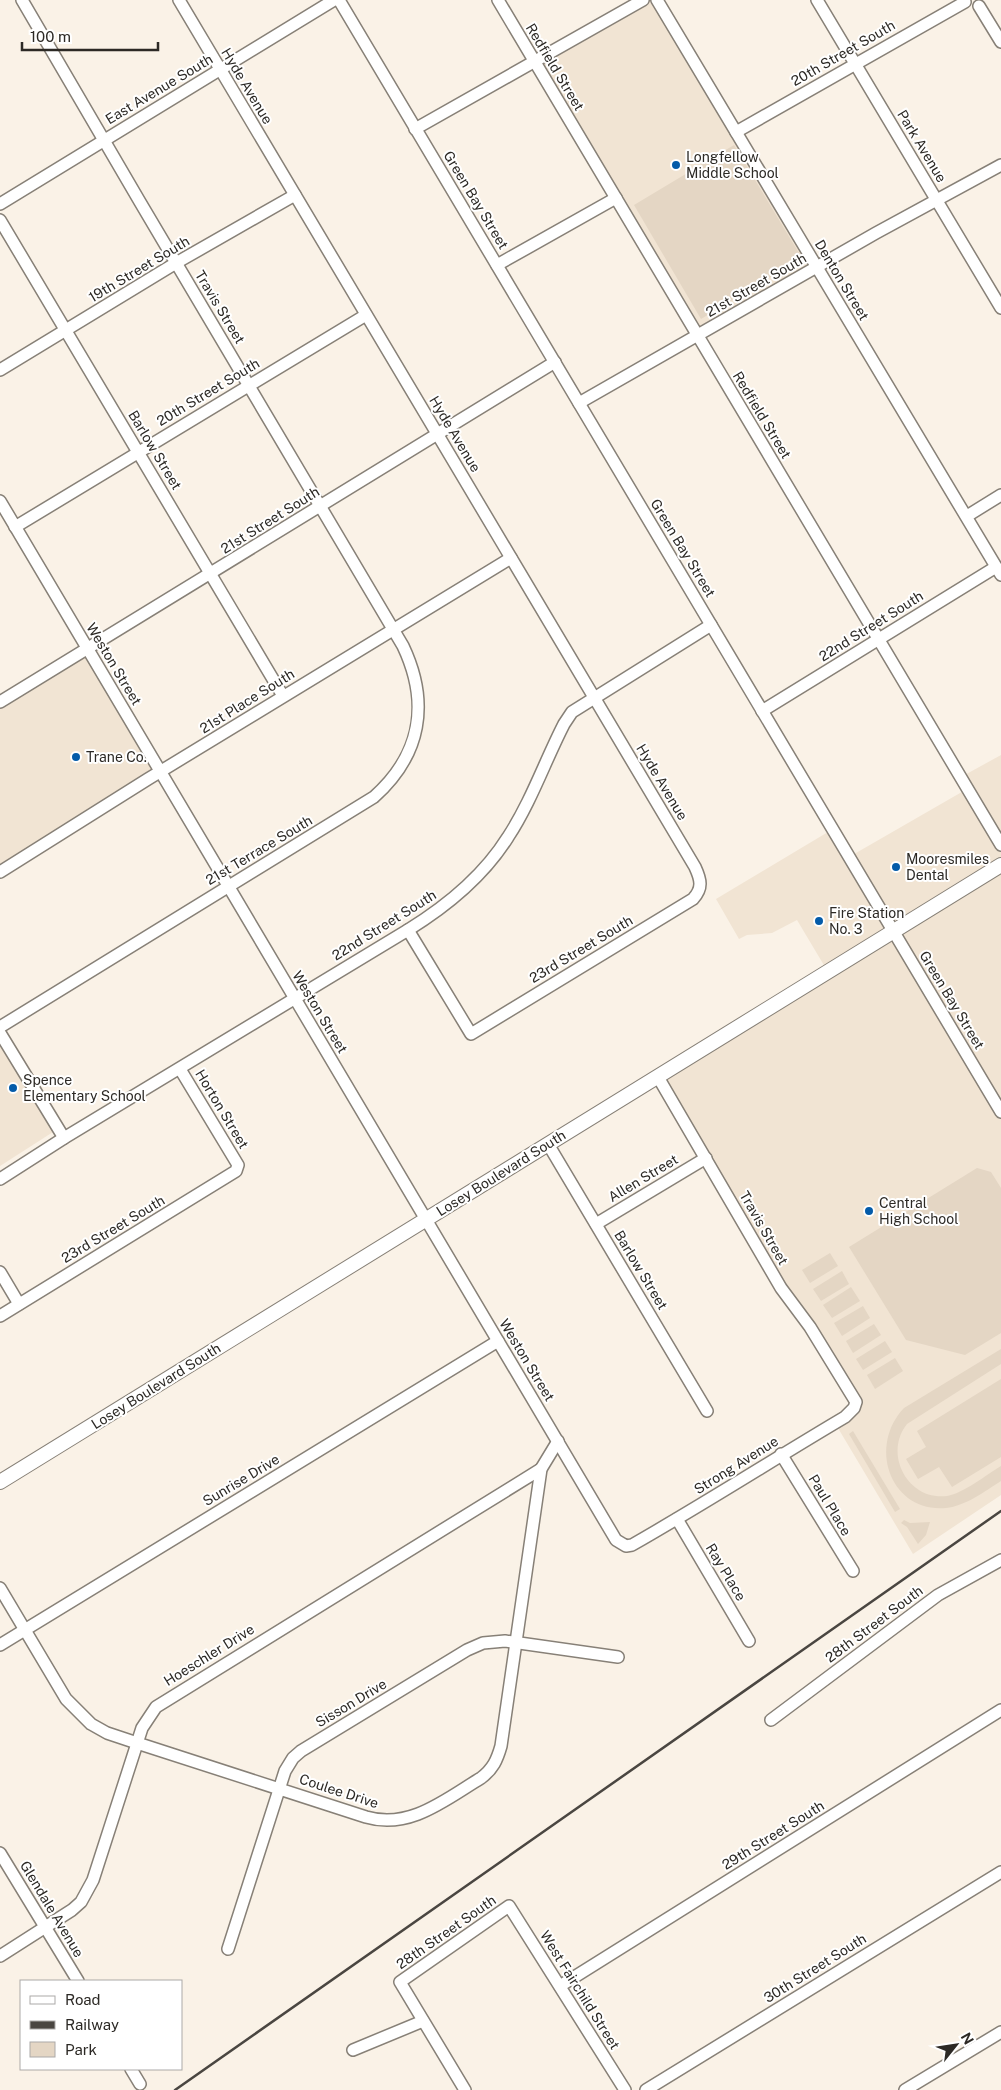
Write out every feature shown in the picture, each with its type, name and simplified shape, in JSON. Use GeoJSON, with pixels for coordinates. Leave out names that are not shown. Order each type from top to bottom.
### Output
{"type":"FeatureCollection","features":[{"type":"Feature","properties":{"kind":"main road","name":"Losey Boulevard South"},"geometry":{"type":"LineString","coordinates":[[0,1482],[1001,865]]}},
{"type":"Feature","properties":{"kind":"street","name":"Travis Street"},"geometry":{"type":"LineString","coordinates":[[22,0],[103,141],[393,629]]}},
{"type":"Feature","properties":{"kind":"street","name":"Hyde Avenue"},"geometry":{"type":"LineString","coordinates":[[179,0],[695,867],[701,885]]}},
{"type":"Feature","properties":{"kind":"street","name":"Redfield Street"},"geometry":{"type":"LineString","coordinates":[[498,0],[1001,845]]}},
{"type":"Feature","properties":{"kind":"street"},"geometry":{"type":"LineString","coordinates":[[416,129],[643,0]]}},
{"type":"Feature","properties":{"kind":"street","name":"Denton Street"},"geometry":{"type":"LineString","coordinates":[[657,0],[967,516],[998,571]]}},
{"type":"Feature","properties":{"kind":"street","name":"Park Avenue"},"geometry":{"type":"LineString","coordinates":[[817,0],[1001,308]]}},
{"type":"Feature","properties":{"kind":"street","name":"East Avenue South"},"geometry":{"type":"LineString","coordinates":[[0,204],[219,70],[341,1]]}},
{"type":"Feature","properties":{"kind":"street","name":"Green Bay Street"},"geometry":{"type":"LineString","coordinates":[[341,1],[1001,1112]]}},
{"type":"Feature","properties":{"kind":"street"},"geometry":{"type":"LineString","coordinates":[[965,1],[970,6],[982,3],[1001,42]]}},
{"type":"Feature","properties":{"kind":"street","name":"20th Street South"},"geometry":{"type":"LineString","coordinates":[[736,132],[965,1]]}},
{"type":"Feature","properties":{"kind":"street","name":"21st Street South"},"geometry":{"type":"LineString","coordinates":[[579,403],[817,267],[1001,165]]}},
{"type":"Feature","properties":{"kind":"street","name":"19th Street South"},"geometry":{"type":"LineString","coordinates":[[0,370],[176,263],[295,195]]}},
{"type":"Feature","properties":{"kind":"street"},"geometry":{"type":"LineString","coordinates":[[497,265],[616,198]]}},
{"type":"Feature","properties":{"kind":"street","name":"Barlow Street"},"geometry":{"type":"LineString","coordinates":[[0,220],[283,696]]}},
{"type":"Feature","properties":{"kind":"street","name":"20th Street South"},"geometry":{"type":"LineString","coordinates":[[15,527],[366,315]]}},
{"type":"Feature","properties":{"kind":"street","name":"21st Street South"},"geometry":{"type":"LineString","coordinates":[[0,702],[555,362]]}},
{"type":"Feature","properties":{"kind":"street"},"geometry":{"type":"LineString","coordinates":[[967,516],[1001,496]]}},
{"type":"Feature","properties":{"kind":"street","name":"Weston Street"},"geometry":{"type":"LineString","coordinates":[[0,502],[615,1538]]}},
{"type":"Feature","properties":{"kind":"street","name":"21st Place South"},"geometry":{"type":"LineString","coordinates":[[0,872],[160,771],[511,558]]}},
{"type":"Feature","properties":{"kind":"street","name":"22nd Street South"},"geometry":{"type":"LineString","coordinates":[[762,711],[878,640],[998,571]]}},
{"type":"Feature","properties":{"kind":"street","name":"22nd Street South"},"geometry":{"type":"LineString","coordinates":[[0,1179],[64,1138],[408,930],[458,894],[497,853],[522,813],[564,724],[572,712],[711,625]]}},
{"type":"Feature","properties":{"kind":"street","name":"21st Terrace South"},"geometry":{"type":"LineString","coordinates":[[0,1027],[364,804],[388,782],[403,764],[415,734],[419,698],[417,681],[411,663],[393,629]]}},
{"type":"Feature","properties":{"kind":"street","name":"23rd Street South"},"geometry":{"type":"LineString","coordinates":[[408,930],[471,1034],[693,899],[699,892],[701,885]]}},
{"type":"Feature","properties":{"kind":"street"},"geometry":{"type":"LineString","coordinates":[[0,1033],[64,1138]]}},
{"type":"Feature","properties":{"kind":"street","name":"Horton Street"},"geometry":{"type":"LineString","coordinates":[[180,1069],[238,1165]]}},
{"type":"Feature","properties":{"kind":"street","name":"Travis Street"},"geometry":{"type":"LineString","coordinates":[[658,1077],[781,1288],[810,1327],[848,1391]]}},
{"type":"Feature","properties":{"kind":"street","name":"Barlow Street"},"geometry":{"type":"LineString","coordinates":[[548,1144],[707,1411]]}},
{"type":"Feature","properties":{"kind":"street","name":"Allen Street"},"geometry":{"type":"LineString","coordinates":[[596,1224],[706,1158]]}},
{"type":"Feature","properties":{"kind":"street","name":"23rd Street South"},"geometry":{"type":"LineString","coordinates":[[0,1316],[232,1175],[238,1165]]}},
{"type":"Feature","properties":{"kind":"street"},"geometry":{"type":"LineString","coordinates":[[0,1272],[19,1304]]}},
{"type":"Feature","properties":{"kind":"street","name":"Sunrise Drive"},"geometry":{"type":"LineString","coordinates":[[0,1646],[498,1341]]}},
{"type":"Feature","properties":{"kind":"street","name":"Strong Avenue"},"geometry":{"type":"LineString","coordinates":[[615,1538],[622,1545],[630,1546],[850,1413],[856,1402],[852,1393],[848,1391]]}},
{"type":"Feature","properties":{"kind":"street","name":"Coulee Drive"},"geometry":{"type":"LineString","coordinates":[[0,1588],[66,1699],[84,1719],[107,1733],[366,1817],[394,1821],[420,1814],[481,1778],[495,1764],[501,1746],[541,1469],[558,1441]]}},
{"type":"Feature","properties":{"kind":"street","name":"Paul Place"},"geometry":{"type":"LineString","coordinates":[[781,1454],[853,1572]]}},
{"type":"Feature","properties":{"kind":"street","name":"Hoeschler Drive"},"geometry":{"type":"LineString","coordinates":[[0,1956],[72,1910],[81,1902],[93,1880],[142,1728],[150,1714],[166,1700],[541,1469]]}},
{"type":"Feature","properties":{"kind":"street","name":"Ray Place"},"geometry":{"type":"LineString","coordinates":[[677,1519],[749,1641]]}},
{"type":"Feature","properties":{"kind":"street","name":"28th Street South"},"geometry":{"type":"LineString","coordinates":[[771,1720],[938,1595],[1001,1560]]}},
{"type":"Feature","properties":{"kind":"street","name":"Sisson Drive"},"geometry":{"type":"LineString","coordinates":[[228,1949],[279,1788],[285,1771],[293,1758],[474,1646],[493,1641],[618,1658]]}},
{"type":"Feature","properties":{"kind":"street","name":"29th Street South"},"geometry":{"type":"LineString","coordinates":[[560,1986],[1001,1710]]}},
{"type":"Feature","properties":{"kind":"street","name":"Glendale Avenue"},"geometry":{"type":"LineString","coordinates":[[0,1853],[77,1980]]}},
{"type":"Feature","properties":{"kind":"street","name":"30th Street South"},"geometry":{"type":"LineString","coordinates":[[646,2090],[1001,1872]]}},
{"type":"Feature","properties":{"kind":"street","name":"28th Street South"},"geometry":{"type":"LineString","coordinates":[[424,2022],[400,1982],[509,1906]]}},
{"type":"Feature","properties":{"kind":"street","name":"West Fairchild Street"},"geometry":{"type":"LineString","coordinates":[[509,1906],[624,2090]]}},
{"type":"Feature","properties":{"kind":"street"},"geometry":{"type":"LineString","coordinates":[[353,2050],[424,2022],[465,2090]]}},
{"type":"Feature","properties":{"kind":"street"},"geometry":{"type":"LineString","coordinates":[[905,2090],[1001,2032]]}},
{"type":"Feature","properties":{"kind":"street"},"geometry":{"type":"LineString","coordinates":[[132,2070],[140,2084]]}},
{"type":"Feature","properties":{"kind":"shaded area","name":"Longfellow Middle School"},"geometry":{"type":"Polygon","coordinates":[[[643,0],[657,0],[817,267],[697,335],[534,61],[643,0]]]}},
{"type":"Feature","properties":{"kind":"shaded area","name":"Trane Co."},"geometry":{"type":"Polygon","coordinates":[[[87,649],[160,771],[0,872],[0,702],[87,649]]]}},
{"type":"Feature","properties":{"kind":"shaded area","name":"Central High School"},"geometry":{"type":"Polygon","coordinates":[[[1001,755],[1001,1495],[913,1554],[835,1423],[854,1408],[658,1077],[828,972],[797,920],[772,933],[747,935],[739,939],[716,899],[833,829],[849,857],[967,789],[961,777],[1001,755]]]}},
{"type":"Feature","properties":{"kind":"shaded area","name":"Spence Elementary School"},"geometry":{"type":"Polygon","coordinates":[[[0,1043],[53,1132],[0,1166],[0,1043]]]}},
{"type":"Feature","properties":{"kind":"green space"},"geometry":{"type":"Polygon","coordinates":[[[734,145],[802,258],[701,319],[634,205],[734,145]]]}},
{"type":"Feature","properties":{"kind":"green space"},"geometry":{"type":"Polygon","coordinates":[[[977,1168],[991,1172],[1001,1188],[1001,1333],[965,1355],[906,1340],[849,1247],[977,1168]]]}},
{"type":"Feature","properties":{"kind":"green space"},"geometry":{"type":"Polygon","coordinates":[[[830,1253],[838,1266],[810,1283],[802,1270],[830,1253]]]}},
{"type":"Feature","properties":{"kind":"green space"},"geometry":{"type":"Polygon","coordinates":[[[842,1271],[849,1284],[821,1301],[813,1289],[842,1271]]]}},
{"type":"Feature","properties":{"kind":"green space"},"geometry":{"type":"Polygon","coordinates":[[[851,1287],[860,1301],[832,1318],[823,1305],[851,1287]]]}},
{"type":"Feature","properties":{"kind":"green space"},"geometry":{"type":"Polygon","coordinates":[[[863,1306],[870,1318],[842,1336],[834,1323],[863,1306]]]}},
{"type":"Feature","properties":{"kind":"green space"},"geometry":{"type":"Polygon","coordinates":[[[874,1324],[881,1335],[853,1353],[846,1341],[874,1324]]]}},
{"type":"Feature","properties":{"kind":"green space"},"geometry":{"type":"Polygon","coordinates":[[[885,1341],[892,1352],[863,1370],[856,1359],[885,1341]]]}},
{"type":"Feature","properties":{"kind":"green space"},"geometry":{"type":"Polygon","coordinates":[[[1001,1349],[1001,1364],[907,1424],[900,1436],[898,1449],[903,1473],[921,1491],[933,1496],[947,1496],[961,1491],[1001,1466],[1001,1481],[975,1497],[953,1507],[927,1507],[911,1500],[899,1489],[890,1474],[887,1458],[887,1441],[893,1424],[904,1408],[1001,1349]]]}},
{"type":"Feature","properties":{"kind":"green space"},"geometry":{"type":"Polygon","coordinates":[[[895,1358],[903,1371],[875,1389],[867,1375],[895,1358]]]}},
{"type":"Feature","properties":{"kind":"green space"},"geometry":{"type":"Polygon","coordinates":[[[1001,1379],[1001,1457],[952,1487],[939,1467],[918,1479],[906,1459],[926,1447],[917,1431],[1001,1379]]]}},
{"type":"Feature","properties":{"kind":"green space"},"geometry":{"type":"Polygon","coordinates":[[[853,1431],[900,1509],[895,1512],[849,1434],[853,1431]]]}},
{"type":"Feature","properties":{"kind":"green space"},"geometry":{"type":"Polygon","coordinates":[[[904,1520],[910,1523],[930,1522],[926,1535],[918,1544],[907,1527],[901,1523],[904,1520]]]}},
{"type":"Feature","properties":{"kind":"railway"},"geometry":{"type":"LineString","coordinates":[[175,2090],[1001,1511]]}},
{"type":"Feature","properties":{"kind":"place","name":"Longfellow Middle School"},"geometry":{"type":"Point","coordinates":[676,165]}},
{"type":"Feature","properties":{"kind":"place","name":"Trane Co."},"geometry":{"type":"Point","coordinates":[76,757]}},
{"type":"Feature","properties":{"kind":"place","name":"Mooresmiles Dental"},"geometry":{"type":"Point","coordinates":[896,867]}},
{"type":"Feature","properties":{"kind":"place","name":"Fire Station No. 3"},"geometry":{"type":"Point","coordinates":[819,921]}},
{"type":"Feature","properties":{"kind":"place","name":"Spence Elementary School"},"geometry":{"type":"Point","coordinates":[13,1088]}},
{"type":"Feature","properties":{"kind":"place","name":"Central High School"},"geometry":{"type":"Point","coordinates":[869,1211]}}]}
